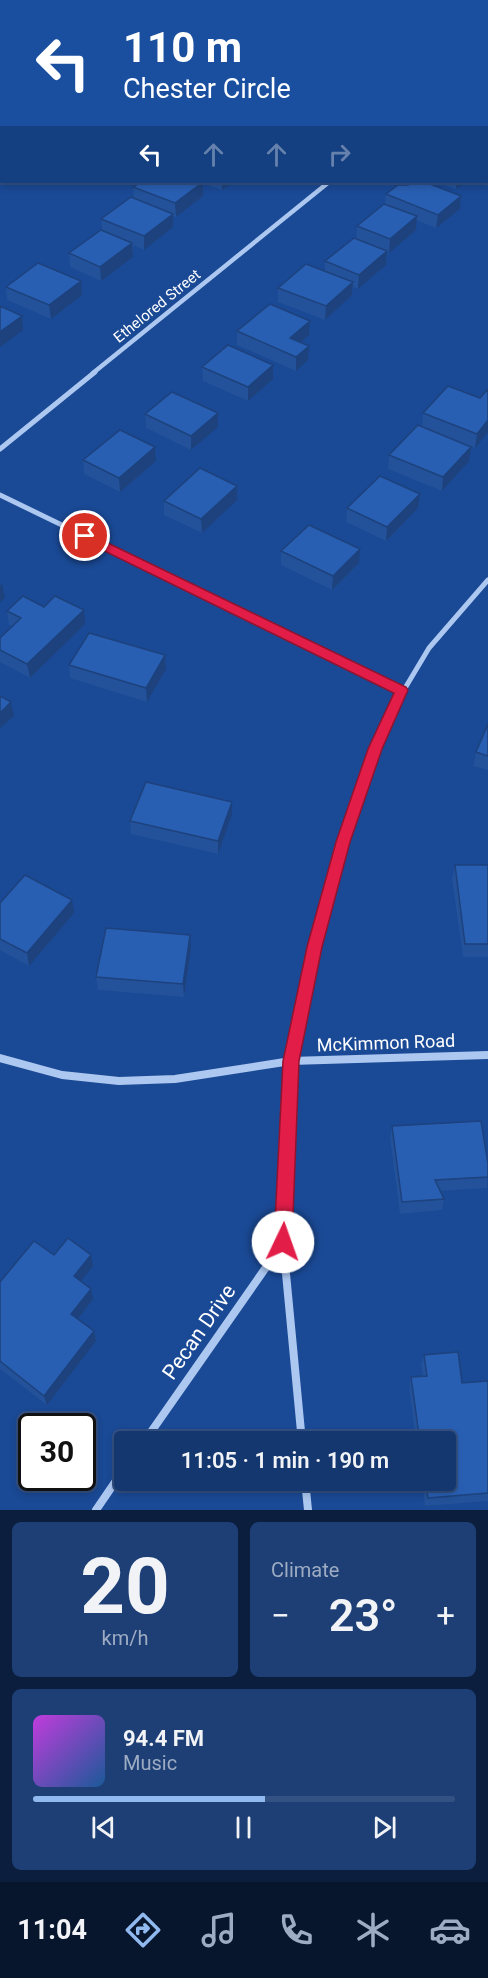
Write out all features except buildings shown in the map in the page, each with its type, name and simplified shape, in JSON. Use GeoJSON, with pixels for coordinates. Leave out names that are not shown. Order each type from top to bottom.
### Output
{"type":"FeatureCollection","features":[{"type":"Feature","properties":{"kind":"street","name":"Ethelored Street"},"geometry":{"type":"LineString","coordinates":[[0,449],[328,183]]}},
{"type":"Feature","properties":{"kind":"street"},"geometry":{"type":"LineString","coordinates":[[0,495],[402,690]]}},
{"type":"Feature","properties":{"kind":"street"},"geometry":{"type":"LineString","coordinates":[[301,1431],[283,1242],[291,1061],[314,947],[343,842],[375,749],[402,690],[429,648],[488,580]]}},
{"type":"Feature","properties":{"kind":"street","name":"McKimmon Road"},"geometry":{"type":"LineString","coordinates":[[0,1058],[62,1075],[119,1081],[176,1079],[291,1061],[488,1055]]}},
{"type":"Feature","properties":{"kind":"street","name":"Pecan Drive"},"geometry":{"type":"LineString","coordinates":[[152,1431],[283,1242]]}},
{"type":"Feature","properties":{"kind":"street"},"geometry":{"type":"LineString","coordinates":[[96,1510],[114,1484]]}},
{"type":"Feature","properties":{"kind":"street"},"geometry":{"type":"LineString","coordinates":[[306,1491],[308,1510]]}},
{"type":"Feature","properties":{"kind":"route"},"geometry":{"type":"LineString","coordinates":[[85,536],[402,690],[375,749],[343,842],[314,947],[291,1061],[283,1242]]}}]}
